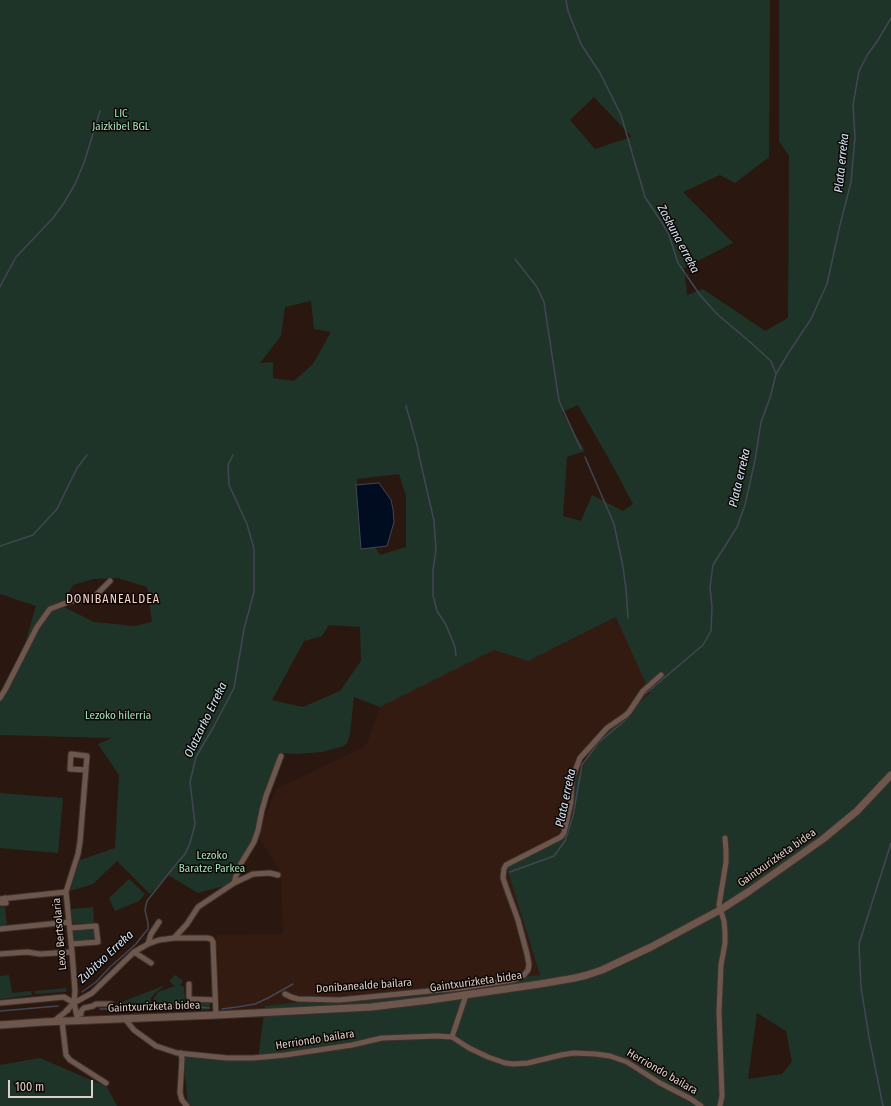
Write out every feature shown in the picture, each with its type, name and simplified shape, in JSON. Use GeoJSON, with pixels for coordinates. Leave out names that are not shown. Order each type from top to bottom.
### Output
{"type":"FeatureCollection","features":[{"type":"Feature","properties":{"kind":"main road","name":"Gaintxurizketa bidea"},"geometry":{"type":"LineString","coordinates":[[0,1025],[54,1022],[64,1017],[125,1019],[371,1007],[466,995],[540,984],[587,975],[602,970],[651,947],[720,910],[760,884],[823,839],[857,811],[891,775]]}},
{"type":"Feature","properties":{"kind":"street"},"geometry":{"type":"LineString","coordinates":[[0,698],[37,627],[50,609],[71,601],[91,598],[110,581]]}},
{"type":"Feature","properties":{"kind":"street","name":"Donibanealde bailara"},"geometry":{"type":"LineString","coordinates":[[285,994],[298,999],[339,1000],[460,988],[514,980],[524,975],[528,970],[529,965],[527,954],[518,920],[506,888],[504,869],[506,865],[561,837],[564,833],[571,802],[572,780],[580,758],[607,728],[629,712],[643,691],[661,676]]}},
{"type":"Feature","properties":{"kind":"street"},"geometry":{"type":"LineString","coordinates":[[234,883],[240,865],[254,842],[266,796],[281,756]]}},
{"type":"Feature","properties":{"kind":"street","name":"Lexo Bertsolaria"},"geometry":{"type":"LineString","coordinates":[[77,1017],[74,1003],[75,991],[66,892],[78,854],[86,770]]}},
{"type":"Feature","properties":{"kind":"street"},"geometry":{"type":"LineString","coordinates":[[721,1105],[721,1048],[719,1012],[721,966],[725,943],[725,932],[724,921],[719,905],[726,856],[724,838]]}},
{"type":"Feature","properties":{"kind":"street"},"geometry":{"type":"LineString","coordinates":[[174,938],[187,924],[198,907],[234,883],[252,874],[270,873],[278,875]]}},
{"type":"Feature","properties":{"kind":"street"},"geometry":{"type":"LineString","coordinates":[[2,898],[66,892]]}},
{"type":"Feature","properties":{"kind":"street"},"geometry":{"type":"LineString","coordinates":[[0,903],[6,903],[2,898]]}},
{"type":"Feature","properties":{"kind":"street"},"geometry":{"type":"LineString","coordinates":[[0,929],[69,922]]}},
{"type":"Feature","properties":{"kind":"street"},"geometry":{"type":"LineString","coordinates":[[148,944],[151,934],[159,922]]}},
{"type":"Feature","properties":{"kind":"street"},"geometry":{"type":"LineString","coordinates":[[70,928],[96,926],[98,942],[71,944]]}},
{"type":"Feature","properties":{"kind":"street"},"geometry":{"type":"LineString","coordinates":[[106,1083],[70,1060],[66,1055],[64,1017],[74,1003],[92,993],[134,952],[159,940],[174,938],[209,938],[212,940],[216,1015]]}},
{"type":"Feature","properties":{"kind":"street"},"geometry":{"type":"LineString","coordinates":[[0,954],[27,952],[40,954],[72,952]]}},
{"type":"Feature","properties":{"kind":"street"},"geometry":{"type":"LineString","coordinates":[[134,952],[151,963]]}},
{"type":"Feature","properties":{"kind":"street"},"geometry":{"type":"LineString","coordinates":[[189,984],[190,999],[215,1000]]}},
{"type":"Feature","properties":{"kind":"street"},"geometry":{"type":"LineString","coordinates":[[452,1037],[466,995]]}},
{"type":"Feature","properties":{"kind":"street"},"geometry":{"type":"LineString","coordinates":[[0,1003],[64,997],[74,1003]]}},
{"type":"Feature","properties":{"kind":"street"},"geometry":{"type":"LineString","coordinates":[[64,1017],[72,1010],[77,1017],[81,1014],[81,1011],[84,1008],[96,1004],[111,1004]]}},
{"type":"Feature","properties":{"kind":"street","name":"Herriondo bailara"},"geometry":{"type":"LineString","coordinates":[[125,1019],[134,1030],[156,1046],[181,1054],[227,1058],[285,1056],[382,1038],[437,1036],[452,1037],[469,1048],[488,1057],[513,1064],[528,1063],[574,1053],[596,1054],[618,1058],[636,1067],[660,1083],[691,1099],[701,1106]]}},
{"type":"Feature","properties":{"kind":"street"},"geometry":{"type":"LineString","coordinates":[[181,1054],[180,1093],[182,1100],[187,1106]]}},
{"type":"Feature","properties":{"kind":"shaded area"},"geometry":{"type":"Polygon","coordinates":[[[617,617],[650,693],[601,737],[575,780],[573,816],[561,837],[507,865],[540,975],[220,1012],[217,935],[283,934],[281,873],[258,836],[276,789],[366,746],[380,707],[494,650],[528,661],[617,617]]]}},
{"type":"Feature","properties":{"kind":"green space"},"geometry":{"type":"Polygon","coordinates":[[[0,0],[770,0],[769,157],[735,183],[720,175],[683,192],[733,243],[684,268],[687,295],[703,289],[765,331],[788,318],[789,156],[779,141],[779,0],[891,0],[891,1106],[188,1106],[183,1053],[258,1059],[265,1006],[540,975],[506,865],[561,837],[573,816],[575,780],[601,737],[650,693],[616,617],[528,661],[494,650],[380,707],[354,697],[350,734],[347,743],[344,746],[322,752],[296,754],[281,753],[261,810],[258,811],[258,830],[231,884],[198,893],[168,875],[150,894],[117,861],[93,884],[70,891],[80,860],[115,848],[119,775],[98,744],[112,738],[0,735],[0,693],[21,658],[36,606],[0,594],[0,0]],[[594,97],[570,120],[595,149],[631,137],[594,97]],[[311,301],[285,307],[281,336],[260,363],[273,362],[273,378],[294,381],[313,364],[331,332],[314,329],[311,301]],[[578,405],[562,412],[585,451],[567,457],[563,516],[581,521],[592,495],[623,511],[633,504],[578,405]],[[399,474],[357,479],[361,549],[375,547],[380,555],[406,547],[406,496],[399,474]],[[118,578],[93,579],[73,585],[62,606],[94,622],[134,626],[152,622],[147,587],[118,578]],[[329,625],[322,636],[304,641],[272,700],[303,707],[340,691],[361,661],[360,627],[329,625]],[[757,1013],[748,1079],[782,1074],[792,1062],[786,1031],[757,1013]]]}},
{"type":"Feature","properties":{"kind":"green space"},"geometry":{"type":"Polygon","coordinates":[[[0,793],[63,798],[58,853],[0,848],[0,793]]]}},
{"type":"Feature","properties":{"kind":"green space"},"geometry":{"type":"Polygon","coordinates":[[[129,879],[145,894],[139,901],[115,911],[109,898],[129,879]]]}},
{"type":"Feature","properties":{"kind":"green space"},"geometry":{"type":"Polygon","coordinates":[[[0,907],[5,907],[7,928],[0,929],[0,907]]]}},
{"type":"Feature","properties":{"kind":"green space"},"geometry":{"type":"Polygon","coordinates":[[[93,907],[94,923],[73,924],[71,909],[93,907]]]}},
{"type":"Feature","properties":{"kind":"green space"},"geometry":{"type":"Polygon","coordinates":[[[95,927],[96,941],[74,943],[73,929],[95,927]]]}},
{"type":"Feature","properties":{"kind":"green space"},"geometry":{"type":"Polygon","coordinates":[[[9,975],[12,993],[31,991],[32,995],[0,999],[0,976],[9,975]]]}},
{"type":"Feature","properties":{"kind":"green space"},"geometry":{"type":"Polygon","coordinates":[[[175,975],[183,981],[180,985],[184,988],[185,1002],[210,1002],[210,1009],[201,1010],[200,1005],[153,1006],[154,998],[158,992],[175,986],[169,981],[175,975]]]}},
{"type":"Feature","properties":{"kind":"green space"},"geometry":{"type":"Polygon","coordinates":[[[163,986],[151,998],[150,1006],[111,1006],[163,986]]]}},
{"type":"Feature","properties":{"kind":"green space"},"geometry":{"type":"Polygon","coordinates":[[[67,988],[66,992],[35,994],[35,991],[67,988]]]}},
{"type":"Feature","properties":{"kind":"green space"},"geometry":{"type":"Polygon","coordinates":[[[40,1058],[107,1087],[117,1106],[0,1106],[0,1065],[40,1058]]]}},
{"type":"Feature","properties":{"kind":"water"},"geometry":{"type":"Polygon","coordinates":[[[379,483],[391,500],[394,522],[387,546],[361,549],[356,485],[379,483]]]}},
{"type":"Feature","properties":{"kind":"waterway","name":"Zaskuna erreka"},"geometry":{"type":"LineString","coordinates":[[566,0],[568,11],[581,44],[600,73],[621,115],[645,197],[668,232],[678,263],[700,295],[717,314],[771,361],[776,374]]}},
{"type":"Feature","properties":{"kind":"waterway","name":"Plata erreka"},"geometry":{"type":"LineString","coordinates":[[631,713],[644,695],[703,645],[711,631],[712,607],[710,587],[713,565],[737,527],[745,505],[755,460],[761,422],[770,398],[776,374],[811,319],[827,284],[851,182],[855,137],[853,105],[859,71],[891,18]]}},
{"type":"Feature","properties":{"kind":"waterway","name":"Zubitxo Erreka"},"geometry":{"type":"LineString","coordinates":[[0,287],[16,257],[53,218],[75,184],[84,163],[100,111]]}},
{"type":"Feature","properties":{"kind":"waterway"},"geometry":{"type":"LineString","coordinates":[[515,259],[537,287],[544,302],[559,401],[581,449]]}},
{"type":"Feature","properties":{"kind":"waterway"},"geometry":{"type":"LineString","coordinates":[[406,406],[417,445],[434,521],[436,550],[433,570],[433,595],[437,611],[446,625],[455,647],[456,656]]}},
{"type":"Feature","properties":{"kind":"waterway"},"geometry":{"type":"LineString","coordinates":[[0,546],[33,535],[57,509],[77,468],[87,455]]}},
{"type":"Feature","properties":{"kind":"waterway","name":"Olatzarko Erreka"},"geometry":{"type":"LineString","coordinates":[[82,992],[96,982],[110,967],[136,944],[148,929],[145,910],[147,901],[185,854],[190,843],[195,824],[190,782],[196,757],[234,688],[244,629],[254,592],[254,549],[247,524],[229,485],[228,465],[233,455]]}},
{"type":"Feature","properties":{"kind":"waterway"},"geometry":{"type":"LineString","coordinates":[[585,457],[614,524],[623,567],[628,618]]}},
{"type":"Feature","properties":{"kind":"waterway","name":"Plata erreka"},"geometry":{"type":"LineString","coordinates":[[510,872],[554,856],[565,841],[573,816],[582,765],[598,743],[629,716]]}},
{"type":"Feature","properties":{"kind":"waterway"},"geometry":{"type":"LineString","coordinates":[[883,1106],[869,1037],[861,987],[859,944],[891,843]]}},
{"type":"Feature","properties":{"kind":"waterway"},"geometry":{"type":"LineString","coordinates":[[222,1009],[255,1004],[293,984]]}},
{"type":"Feature","properties":{"kind":"waterway","name":"Zubitxo Erreka"},"geometry":{"type":"LineString","coordinates":[[0,1011],[58,1006]]}},
{"type":"Feature","properties":{"kind":"waterway"},"geometry":{"type":"LineString","coordinates":[[100,1009],[209,1008]]}},
{"type":"Feature","properties":{"kind":"district","name":"DONIBANEALDEA"},"geometry":{"type":"Point","coordinates":[113,600]}},
{"type":"Feature","properties":{"kind":"park label","name":"LIC Jaizkibel BGL"},"geometry":{"type":"Point","coordinates":[121,120]}},
{"type":"Feature","properties":{"kind":"park label","name":"Lezoko hilerria"},"geometry":{"type":"Point","coordinates":[118,716]}},
{"type":"Feature","properties":{"kind":"park label","name":"Lezoko Baratze Parkea"},"geometry":{"type":"Point","coordinates":[212,862]}}]}
